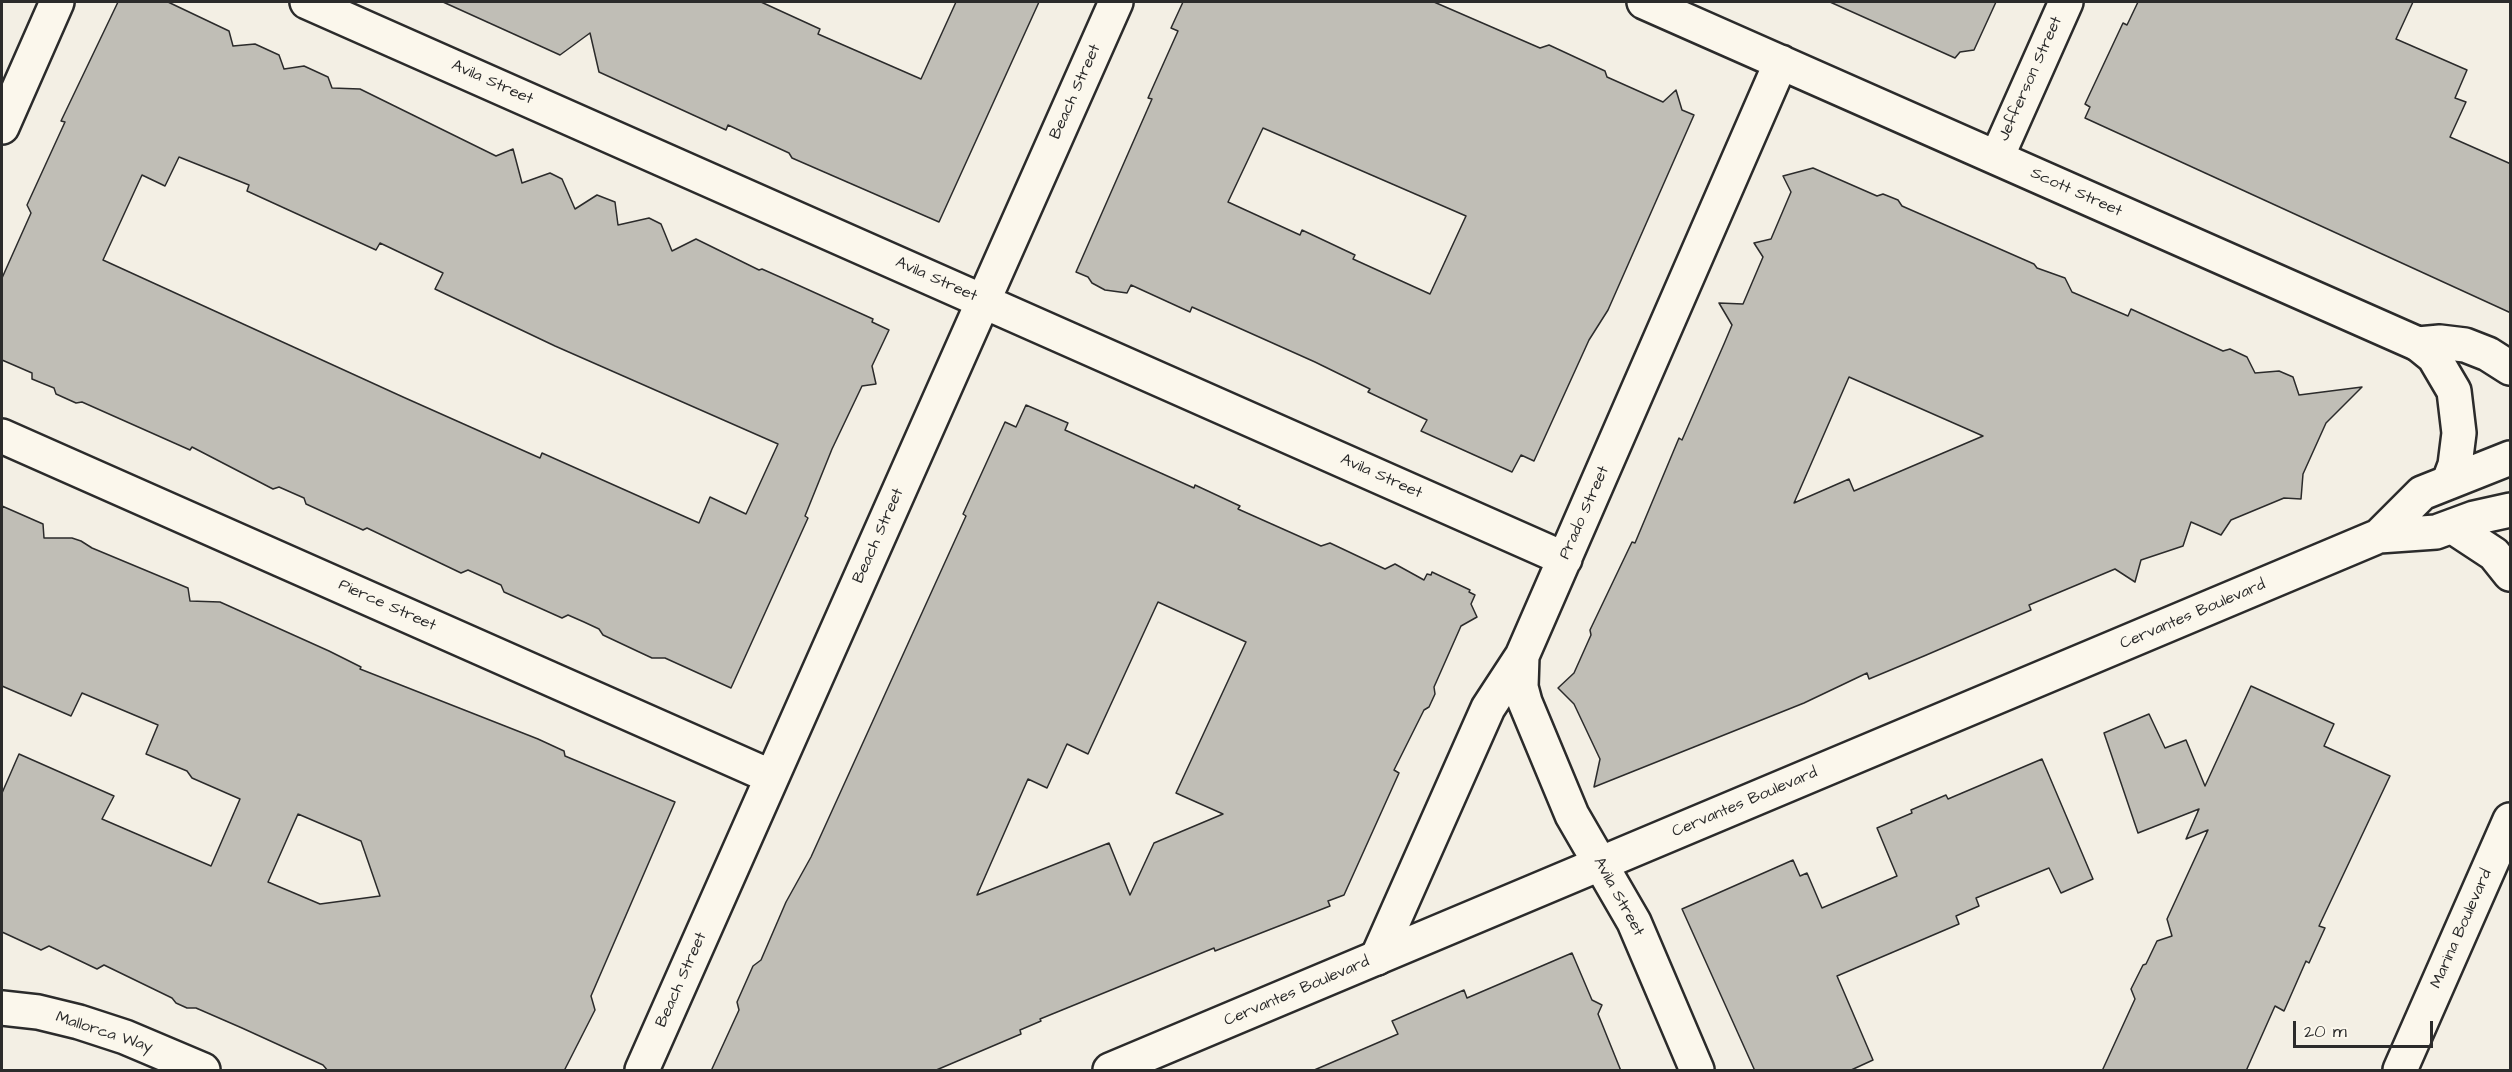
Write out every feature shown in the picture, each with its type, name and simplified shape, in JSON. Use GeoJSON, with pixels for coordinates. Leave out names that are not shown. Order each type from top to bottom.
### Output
{"type":"FeatureCollection","features":[{"type":"Feature","properties":{"kind":"street"},"geometry":{"type":"LineString","coordinates":[[2,127],[57,2]]}},
{"type":"Feature","properties":{"kind":"street","name":"Avila Street"},"geometry":{"type":"LineString","coordinates":[[307,2],[1565,559]]}},
{"type":"Feature","properties":{"kind":"street","name":"Beach Street"},"geometry":{"type":"LineString","coordinates":[[642,1070],[1116,2]]}},
{"type":"Feature","properties":{"kind":"street","name":"Scott Street"},"geometry":{"type":"LineString","coordinates":[[1644,2],[2418,344],[2440,342],[2465,345],[2488,354],[2511,368]]}},
{"type":"Feature","properties":{"kind":"street","name":"Jefferson Street"},"geometry":{"type":"LineString","coordinates":[[1997,157],[2066,2]]}},
{"type":"Feature","properties":{"kind":"street","name":"Prado Street"},"geometry":{"type":"LineString","coordinates":[[1377,958],[1488,708],[1522,656],[1781,62]]}},
{"type":"Feature","properties":{"kind":"street"},"geometry":{"type":"LineString","coordinates":[[2418,344],[2434,357],[2454,391],[2459,433],[2456,465],[2449,481]]}},
{"type":"Feature","properties":{"kind":"street","name":"Pierce Street"},"geometry":{"type":"LineString","coordinates":[[2,436],[772,777]]}},
{"type":"Feature","properties":{"kind":"street","name":"Cervantes Boulevard"},"geometry":{"type":"LineString","coordinates":[[2379,536],[2422,493],[2511,458]]}},
{"type":"Feature","properties":{"kind":"street","name":"Cervantes Boulevard"},"geometry":{"type":"LineString","coordinates":[[1110,1071],[2379,536],[2436,532],[2511,510]]}},
{"type":"Feature","properties":{"kind":"street"},"geometry":{"type":"LineString","coordinates":[[2453,527],[2494,554],[2511,574]]}},
{"type":"Feature","properties":{"kind":"street","name":"Avila Street"},"geometry":{"type":"LineString","coordinates":[[1522,656],[1521,687],[1525,702],[1572,815],[1634,921],[1697,1071]]}},
{"type":"Feature","properties":{"kind":"street","name":"Marina Boulevard"},"geometry":{"type":"LineString","coordinates":[[2400,1071],[2511,820]]}},
{"type":"Feature","properties":{"kind":"street","name":"Mallorca Way"},"geometry":{"type":"LineString","coordinates":[[2,1008],[38,1012],[79,1022],[125,1037],[203,1071]]}},
{"type":"Feature","properties":{"kind":"building"},"geometry":{"type":"Polygon","coordinates":[[[118,2],[168,2],[229,31],[233,46],[255,44],[279,55],[284,69],[304,66],[328,77],[332,88],[360,89],[496,156],[513,149],[522,183],[550,173],[562,179],[575,209],[597,195],[615,202],[618,225],[649,218],[661,224],[672,251],[696,239],[759,270],[762,269],[873,319],[872,322],[889,330],[872,366],[876,384],[862,386],[832,449],[805,516],[808,518],[731,688],[665,658],[652,658],[603,635],[599,629],[568,615],[562,618],[504,592],[501,585],[468,570],[461,573],[367,528],[363,530],[306,504],[304,498],[279,487],[273,489],[192,447],[190,450],[82,402],[76,403],[56,394],[54,388],[32,379],[32,373],[2,360],[2,278],[31,213],[27,205],[65,122],[61,121],[118,2]],[[179,157],[165,186],[142,175],[103,260],[540,458],[542,453],[699,523],[710,497],[746,514],[778,444],[555,346],[435,289],[443,273],[380,243],[376,250],[247,191],[249,185],[179,157]]]}},
{"type":"Feature","properties":{"kind":"building"},"geometry":{"type":"Polygon","coordinates":[[[443,2],[761,2],[820,29],[818,34],[921,79],[956,2],[1039,2],[939,222],[792,158],[789,153],[728,125],[726,130],[599,72],[590,33],[560,55],[443,2]]]}},
{"type":"Feature","properties":{"kind":"building"},"geometry":{"type":"Polygon","coordinates":[[[1183,2],[1434,2],[1540,48],[1549,45],[1605,71],[1607,77],[1663,102],[1676,90],[1682,110],[1694,115],[1608,310],[1589,340],[1534,461],[1521,455],[1512,472],[1421,431],[1427,420],[1368,392],[1370,389],[1315,362],[1192,307],[1190,312],[1131,285],[1127,293],[1105,290],[1092,283],[1088,277],[1076,272],[1152,99],[1148,98],[1178,31],[1171,28],[1183,2]],[[1263,128],[1228,202],[1300,235],[1302,230],[1355,255],[1353,259],[1430,294],[1466,216],[1263,128]]]}},
{"type":"Feature","properties":{"kind":"building"},"geometry":{"type":"Polygon","coordinates":[[[1830,2],[1996,2],[1974,50],[1960,52],[1955,58],[1830,2]]]}},
{"type":"Feature","properties":{"kind":"building"},"geometry":{"type":"Polygon","coordinates":[[[2138,2],[2413,2],[2396,39],[2467,70],[2455,98],[2466,102],[2450,137],[2511,164],[2511,313],[2085,118],[2090,107],[2085,104],[2123,23],[2127,25],[2138,2]]]}},
{"type":"Feature","properties":{"kind":"building"},"geometry":{"type":"Polygon","coordinates":[[[1813,168],[1877,196],[1883,194],[1898,200],[1902,206],[2034,264],[2037,268],[2065,278],[2072,292],[2128,316],[2131,309],[2223,351],[2230,349],[2247,357],[2255,373],[2279,371],[2293,377],[2299,395],[2362,387],[2326,423],[2303,474],[2301,499],[2284,498],[2231,520],[2221,535],[2191,522],[2183,546],[2141,560],[2135,582],[2115,569],[2029,605],[2031,610],[1924,656],[1869,679],[1867,673],[1804,703],[1594,787],[1600,759],[1574,704],[1558,688],[1574,673],[1591,635],[1590,630],[1632,542],[1635,543],[1679,438],[1682,440],[1732,325],[1719,303],[1743,304],[1763,257],[1754,243],[1771,239],[1791,192],[1783,176],[1813,168]],[[1849,377],[1794,503],[1849,479],[1854,491],[1983,436],[1849,377]]]}},
{"type":"Feature","properties":{"kind":"building"},"geometry":{"type":"Polygon","coordinates":[[[1026,405],[1068,423],[1065,430],[1194,488],[1195,485],[1240,506],[1238,509],[1321,546],[1330,543],[1385,569],[1395,564],[1424,580],[1427,574],[1431,575],[1432,572],[1470,590],[1469,592],[1475,595],[1471,604],[1477,617],[1461,626],[1434,687],[1435,694],[1429,707],[1424,710],[1394,770],[1399,773],[1344,895],[1328,901],[1330,906],[1215,951],[1214,948],[1040,1019],[1041,1021],[1020,1030],[1021,1034],[934,1071],[711,1071],[739,1010],[737,1002],[753,966],[761,960],[786,902],[811,857],[966,516],[963,514],[1005,422],[1016,427],[1026,405]],[[1158,602],[1088,754],[1067,744],[1047,788],[1028,779],[977,895],[1109,843],[1130,895],[1154,843],[1223,814],[1176,793],[1246,642],[1158,602]]]}},
{"type":"Feature","properties":{"kind":"building"},"geometry":{"type":"Polygon","coordinates":[[[2,506],[43,524],[44,538],[72,538],[81,541],[92,548],[188,588],[190,601],[220,602],[329,651],[361,667],[360,669],[538,739],[564,751],[565,756],[675,802],[591,996],[595,1010],[564,1071],[328,1071],[323,1065],[242,1028],[196,1008],[187,1008],[176,1003],[172,998],[104,965],[97,969],[49,946],[41,950],[2,932],[2,793],[19,754],[114,796],[102,819],[211,866],[240,799],[192,778],[187,771],[146,754],[158,725],[82,693],[71,716],[2,686],[2,506]],[[298,814],[268,882],[320,904],[380,896],[361,841],[298,814]]]}},
{"type":"Feature","properties":{"kind":"building"},"geometry":{"type":"Polygon","coordinates":[[[2251,686],[2334,724],[2324,746],[2390,776],[2319,926],[2325,928],[2309,963],[2306,961],[2284,1011],[2275,1006],[2246,1071],[2102,1071],[2135,999],[2131,989],[2143,965],[2146,964],[2157,941],[2172,936],[2167,919],[2208,830],[2186,839],[2199,809],[2138,833],[2104,733],[2149,714],[2165,748],[2186,740],[2205,786],[2251,686]]]}},
{"type":"Feature","properties":{"kind":"building"},"geometry":{"type":"Polygon","coordinates":[[[2042,759],[2093,879],[2061,893],[2049,868],[1976,898],[1979,906],[1956,916],[1959,924],[1837,976],[1873,1060],[1849,1071],[1755,1071],[1682,909],[1793,860],[1800,876],[1807,873],[1822,908],[1897,876],[1877,828],[1946,795],[1948,799],[2042,759]]]}},
{"type":"Feature","properties":{"kind":"building"},"geometry":{"type":"Polygon","coordinates":[[[1572,953],[1592,1000],[1602,1005],[1598,1014],[1621,1071],[1312,1071],[1398,1034],[1392,1021],[1464,990],[1467,998],[1572,953]]]}}]}
